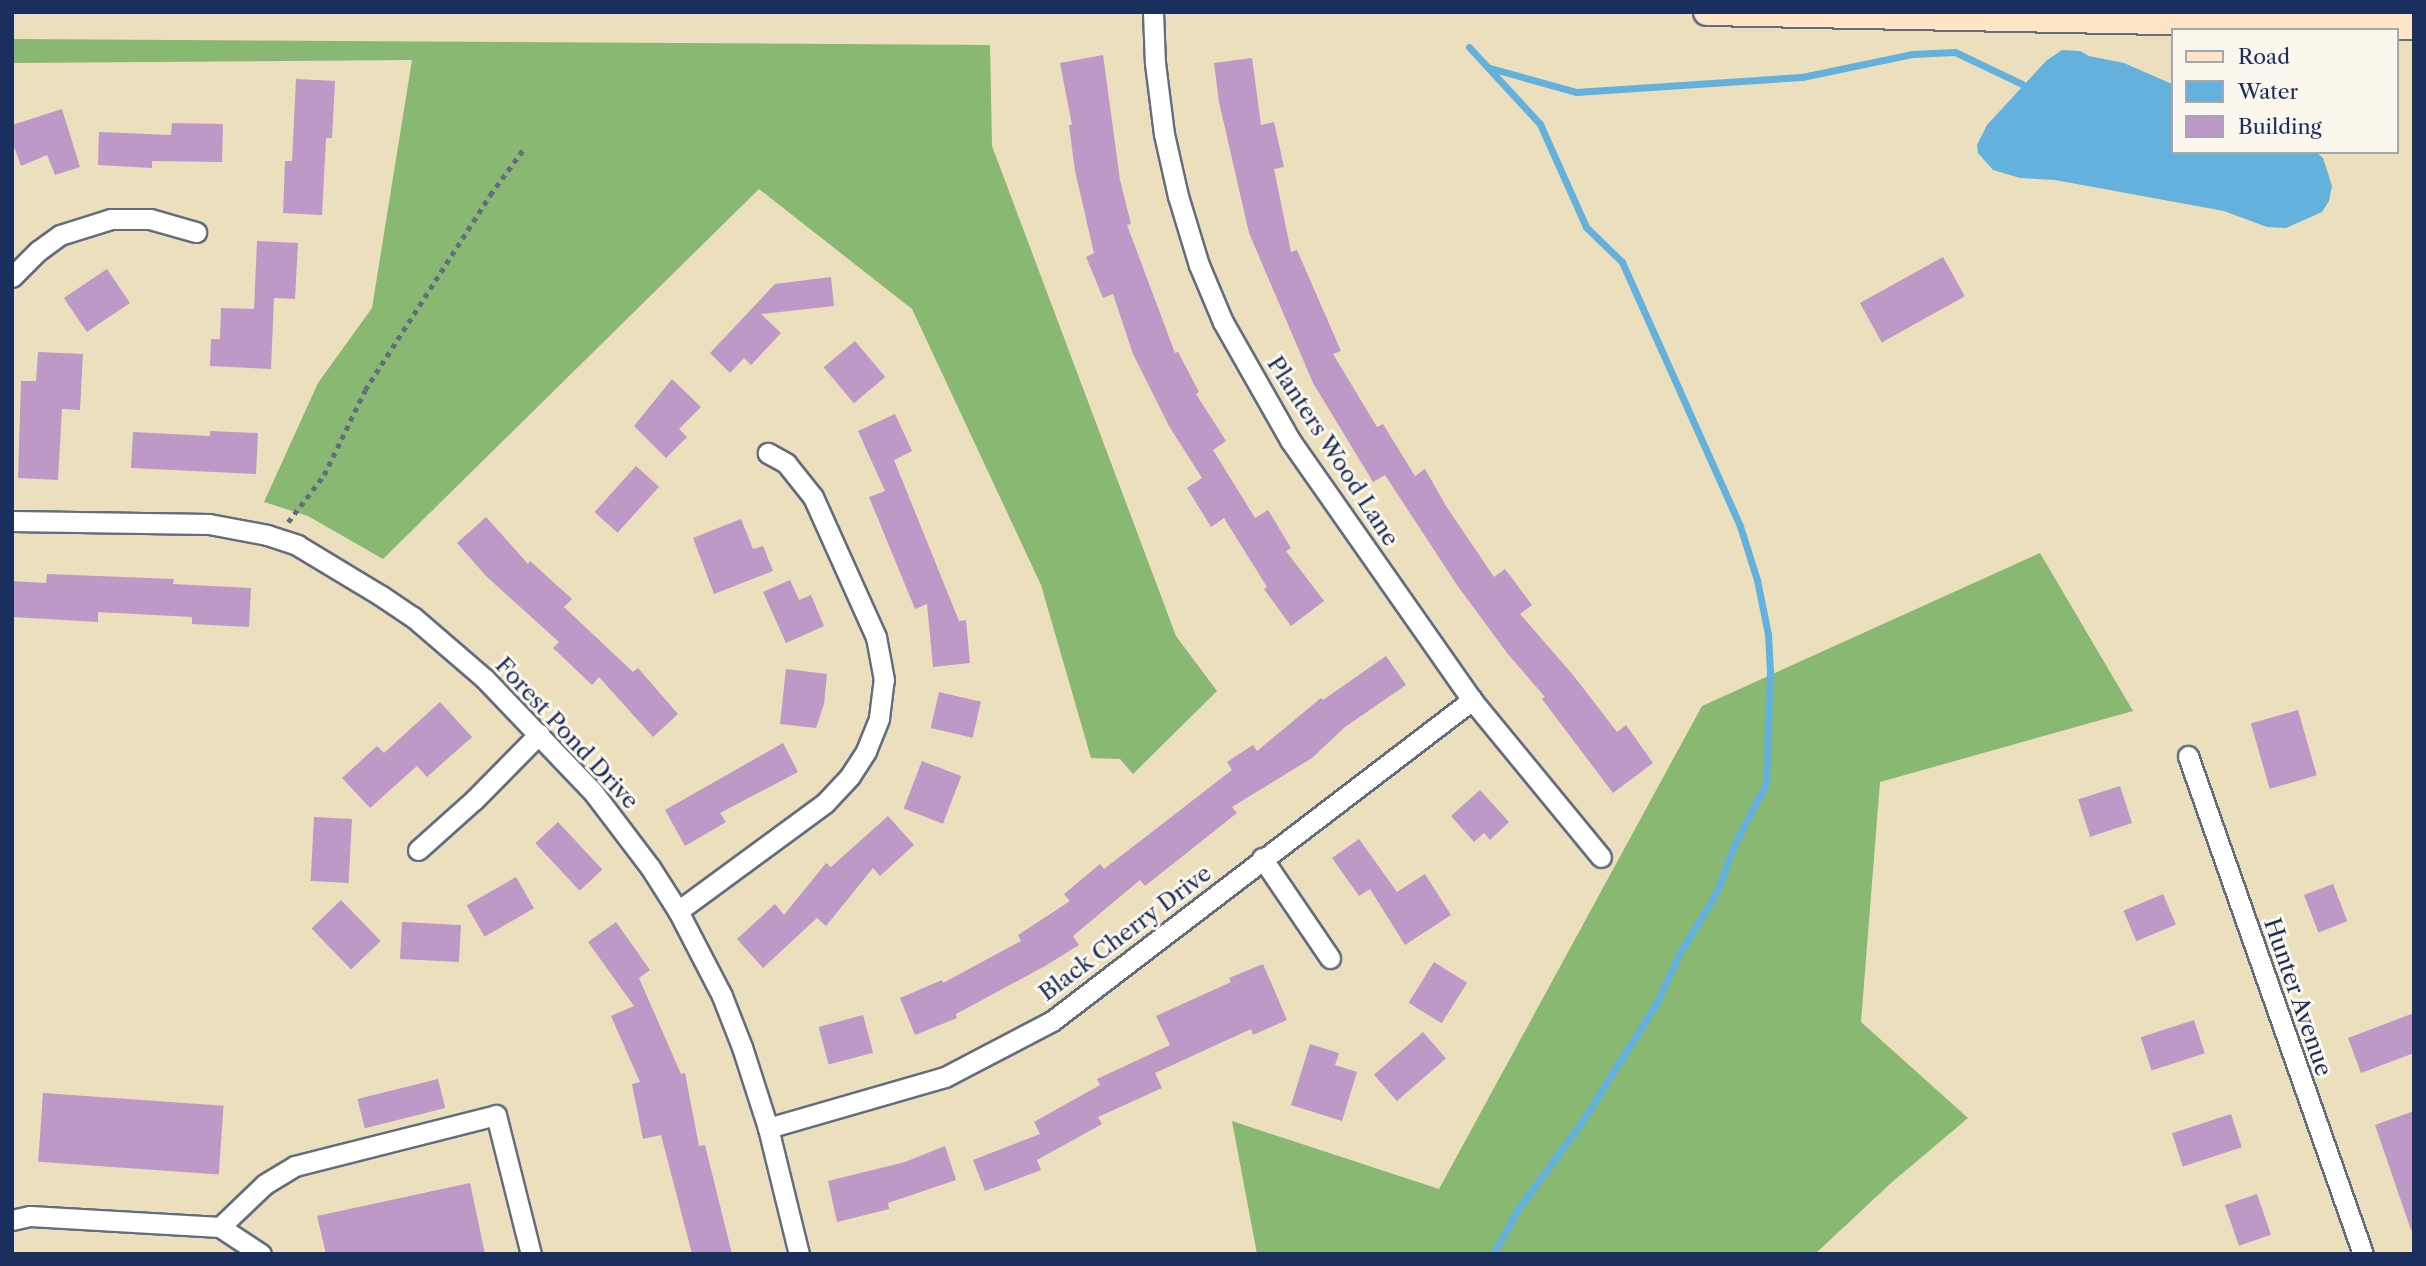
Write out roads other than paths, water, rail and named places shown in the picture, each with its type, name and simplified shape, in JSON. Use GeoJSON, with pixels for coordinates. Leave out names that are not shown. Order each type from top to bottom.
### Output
{"type":"FeatureCollection","features":[{"type":"Feature","properties":{"kind":"main road"},"geometry":{"type":"LineString","coordinates":[[1707,12],[2414,26]]}},
{"type":"Feature","properties":{"kind":"street","name":"Planters Wood Lane"},"geometry":{"type":"LineString","coordinates":[[1153,12],[1157,75],[1172,172],[1199,265],[1223,322],[1290,440],[1472,700],[1601,857]]}},
{"type":"Feature","properties":{"kind":"street"},"geometry":{"type":"LineString","coordinates":[[12,277],[38,251],[60,235],[111,219],[150,219],[196,232]]}},
{"type":"Feature","properties":{"kind":"street"},"geometry":{"type":"LineString","coordinates":[[678,911],[825,803],[850,776],[866,751],[879,718],[884,680],[876,636],[813,497],[786,463],[768,453]]}},
{"type":"Feature","properties":{"kind":"street","name":"Forest Pond Drive"},"geometry":{"type":"LineString","coordinates":[[12,522],[209,524],[238,527],[298,545],[412,617],[485,679],[539,734],[622,828],[678,911],[722,996],[768,1128],[799,1254]]}},
{"type":"Feature","properties":{"kind":"street","name":"Black Cherry Drive"},"geometry":{"type":"LineString","coordinates":[[768,1128],[945,1077],[1000,1051],[1052,1021],[1472,700]]}},
{"type":"Feature","properties":{"kind":"street"},"geometry":{"type":"LineString","coordinates":[[418,850],[474,800],[539,734]]}},
{"type":"Feature","properties":{"kind":"street","name":"Hunter Avenue"},"geometry":{"type":"LineString","coordinates":[[2188,756],[2363,1254]]}},
{"type":"Feature","properties":{"kind":"street"},"geometry":{"type":"LineString","coordinates":[[1262,858],[1330,958]]}},
{"type":"Feature","properties":{"kind":"street"},"geometry":{"type":"LineString","coordinates":[[220,1227],[265,1184],[295,1166],[496,1115],[531,1254]]}},
{"type":"Feature","properties":{"kind":"street"},"geometry":{"type":"LineString","coordinates":[[12,1220],[30,1216],[220,1227],[261,1254]]}},
{"type":"Feature","properties":{"kind":"water"},"geometry":{"type":"Polygon","coordinates":[[[2062,50],[2080,51],[2089,56],[2124,63],[2170,83],[2170,154],[2318,154],[2323,158],[2332,186],[2329,201],[2322,212],[2286,228],[2267,227],[2224,211],[2055,180],[2020,178],[1993,170],[1978,153],[1977,145],[1987,125],[2046,61],[2062,50]]]}},
{"type":"Feature","properties":{"kind":"waterway"},"geometry":{"type":"LineString","coordinates":[[1469,47],[1540,124],[1586,227],[1622,262],[1740,526],[1757,580],[1768,634],[1770,670],[1766,784],[1736,841],[1716,893],[1677,958],[1657,1002],[1581,1123],[1518,1209],[1493,1254]]}},
{"type":"Feature","properties":{"kind":"waterway"},"geometry":{"type":"LineString","coordinates":[[1490,68],[1576,92],[1802,77],[1912,54],[1955,52],[2022,84]]}}]}
